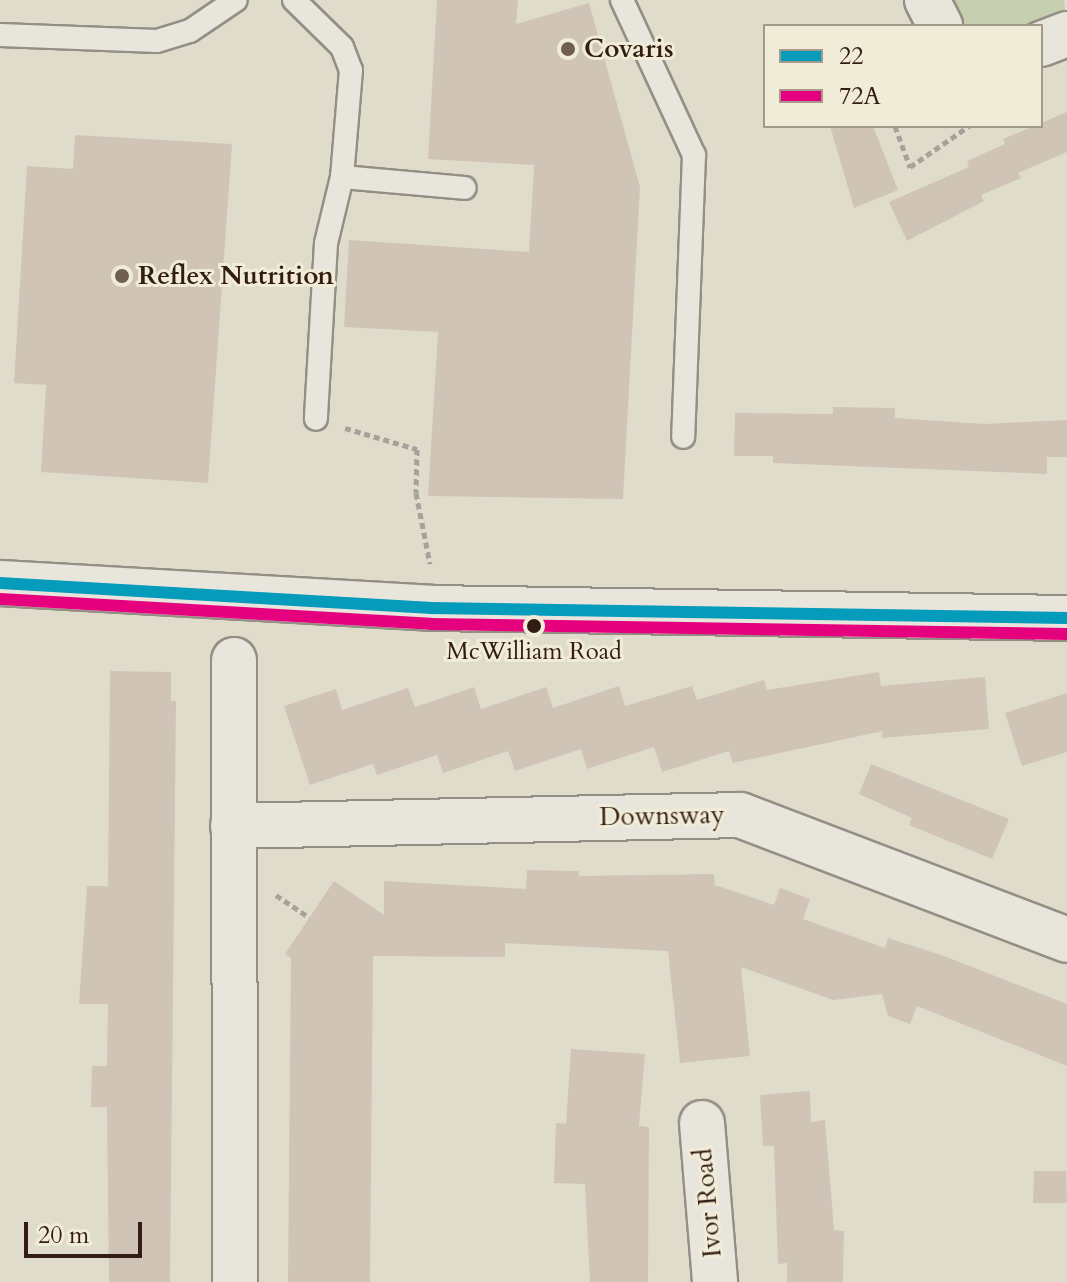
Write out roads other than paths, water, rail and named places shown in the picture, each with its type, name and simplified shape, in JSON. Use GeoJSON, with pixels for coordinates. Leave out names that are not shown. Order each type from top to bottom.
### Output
{"type":"FeatureCollection","features":[{"type":"Feature","properties":{"kind":"street"},"geometry":{"type":"LineString","coordinates":[[927,0],[939,24]]}},
{"type":"Feature","properties":{"kind":"street"},"geometry":{"type":"LineString","coordinates":[[1043,43],[1067,34]]}},
{"type":"Feature","properties":{"kind":"street"},"geometry":{"type":"LineString","coordinates":[[0,583],[430,608],[1067,618]]}},
{"type":"Feature","properties":{"kind":"street"},"geometry":{"type":"LineString","coordinates":[[234,660],[235,1282]]}},
{"type":"Feature","properties":{"kind":"street","name":"Downsway"},"geometry":{"type":"LineString","coordinates":[[233,826],[731,813],[1067,940]]}},
{"type":"Feature","properties":{"kind":"street","name":"Ivor Road"},"geometry":{"type":"LineString","coordinates":[[702,1123],[715,1282]]}},
{"type":"Feature","properties":{"kind":"lane"},"geometry":{"type":"LineString","coordinates":[[0,35],[157,41],[190,31],[236,0]]}},
{"type":"Feature","properties":{"kind":"lane"},"geometry":{"type":"LineString","coordinates":[[294,0],[335,40],[349,63],[342,177],[326,243],[316,419]]}},
{"type":"Feature","properties":{"kind":"lane"},"geometry":{"type":"LineString","coordinates":[[622,0],[694,155],[683,437]]}},
{"type":"Feature","properties":{"kind":"lane"},"geometry":{"type":"LineString","coordinates":[[342,177],[465,188]]}},
{"type":"Feature","properties":{"kind":"place","name":"Covaris"},"geometry":{"type":"Point","coordinates":[568,49]}},
{"type":"Feature","properties":{"kind":"place","name":"Reflex Nutrition"},"geometry":{"type":"Point","coordinates":[122,276]}},
{"type":"Feature","properties":{"kind":"place","name":"McWilliam Road"},"geometry":{"type":"Point","coordinates":[534,626]}}]}
